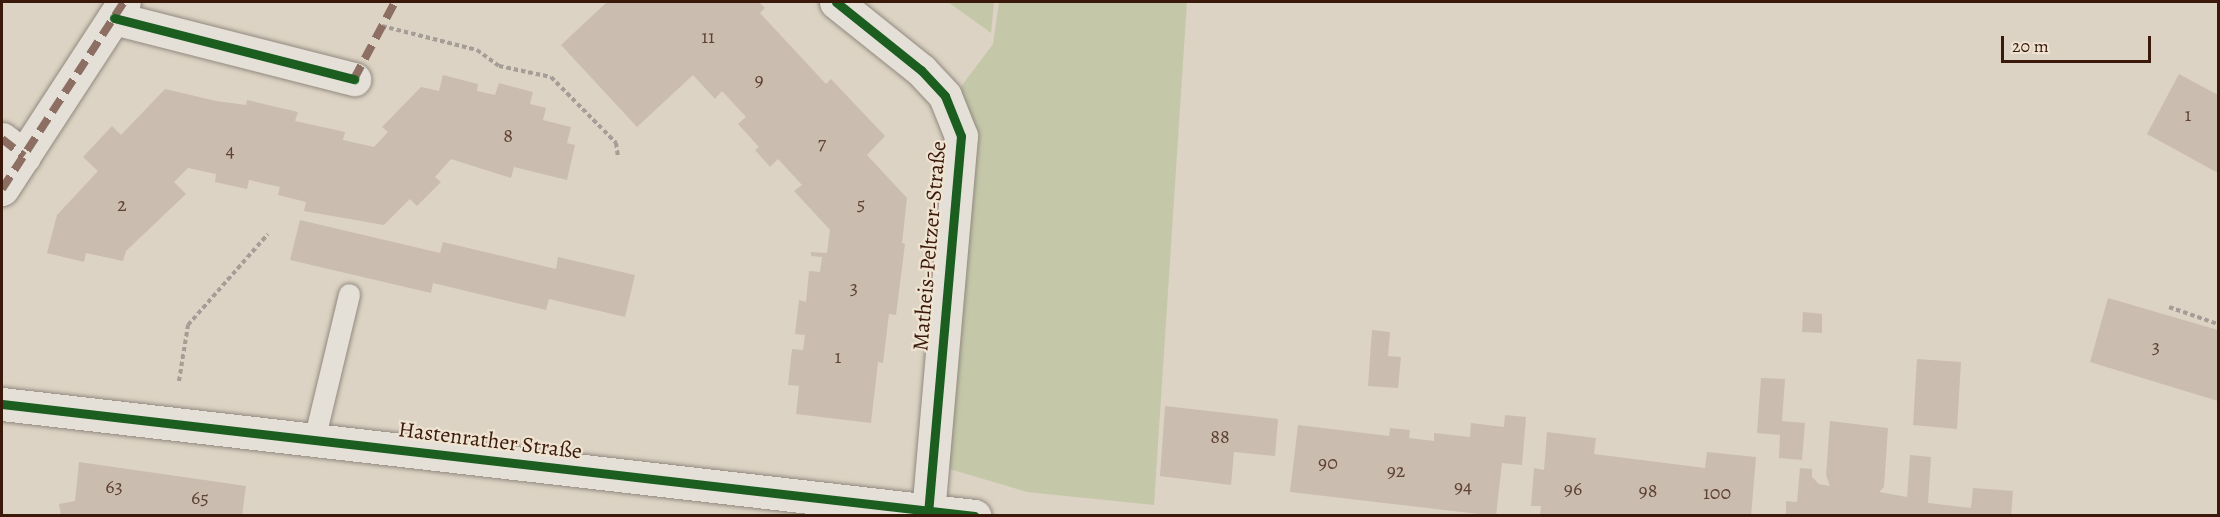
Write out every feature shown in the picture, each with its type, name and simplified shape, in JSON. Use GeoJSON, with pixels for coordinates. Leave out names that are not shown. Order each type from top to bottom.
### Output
{"type":"FeatureCollection","features":[{"type":"Feature","properties":{"kind":"street","name":"Matheis-Peltzer-Straße"},"geometry":{"type":"LineString","coordinates":[[836,2],[921,70],[945,96],[961,136],[928,510]]}},
{"type":"Feature","properties":{"kind":"street"},"geometry":{"type":"LineString","coordinates":[[2,189],[13,147],[119,10],[354,80]]}},
{"type":"Feature","properties":{"kind":"street","name":"Hastenrather Straße"},"geometry":{"type":"LineString","coordinates":[[2,405],[975,516]]}},
{"type":"Feature","properties":{"kind":"lane"},"geometry":{"type":"LineString","coordinates":[[314,440],[350,294]]}},
{"type":"Feature","properties":{"kind":"path"},"geometry":{"type":"LineString","coordinates":[[382,26],[477,50],[499,66],[551,77],[616,143],[618,158]]}},
{"type":"Feature","properties":{"kind":"path"},"geometry":{"type":"LineString","coordinates":[[171,423],[189,325],[268,234]]}},
{"type":"Feature","properties":{"kind":"path"},"geometry":{"type":"LineString","coordinates":[[2169,308],[2218,324]]}},
{"type":"Feature","properties":{"kind":"green space"},"geometry":{"type":"Polygon","coordinates":[[[948,2],[994,2],[991,33],[948,2]]]}},
{"type":"Feature","properties":{"kind":"green space"},"geometry":{"type":"Polygon","coordinates":[[[999,2],[1187,2],[1154,505],[1027,492],[946,468],[957,92],[993,44],[999,2]]]}},
{"type":"Feature","properties":{"kind":"building"},"geometry":{"type":"Polygon","coordinates":[[[607,2],[759,2],[765,8],[760,13],[826,84],[831,79],[885,136],[867,155],[907,198],[902,243],[905,244],[896,315],[889,314],[883,363],[878,362],[871,423],[796,414],[799,386],[788,385],[792,349],[803,350],[805,335],[795,334],[799,300],[806,302],[809,271],[820,272],[822,257],[811,256],[811,252],[827,253],[830,230],[794,191],[802,185],[778,159],[770,167],[755,150],[759,147],[738,124],[746,117],[722,91],[715,99],[693,75],[637,127],[561,45],[607,2]]]}},
{"type":"Feature","properties":{"kind":"building"},"geometry":{"type":"Polygon","coordinates":[[[2179,74],[2218,95],[2218,173],[2147,134],[2179,74]]]}},
{"type":"Feature","properties":{"kind":"building"},"geometry":{"type":"Polygon","coordinates":[[[443,75],[478,84],[477,91],[495,95],[499,83],[533,92],[530,104],[546,108],[543,120],[571,127],[567,143],[575,145],[567,180],[514,167],[511,178],[451,159],[435,177],[441,182],[417,206],[410,199],[384,225],[304,211],[306,202],[278,195],[280,187],[249,180],[247,189],[215,182],[216,174],[188,168],[174,182],[186,194],[126,251],[123,261],[86,253],[84,262],[47,253],[57,215],[98,171],[83,157],[112,126],[121,135],[165,89],[216,101],[246,105],[247,100],[298,112],[295,121],[345,132],[343,140],[374,147],[388,132],[382,127],[421,87],[439,91],[443,75]]]}},
{"type":"Feature","properties":{"kind":"building"},"geometry":{"type":"Polygon","coordinates":[[[300,220],[440,253],[443,242],[556,269],[558,257],[635,275],[625,317],[549,299],[546,310],[433,283],[431,293],[290,260],[300,220]]]}},
{"type":"Feature","properties":{"kind":"building"},"geometry":{"type":"Polygon","coordinates":[[[2108,298],[2218,330],[2218,401],[2090,362],[2108,298]]]}},
{"type":"Feature","properties":{"kind":"building"},"geometry":{"type":"Polygon","coordinates":[[[1803,312],[1822,314],[1822,333],[1802,332],[1803,312]]]}},
{"type":"Feature","properties":{"kind":"building"},"geometry":{"type":"Polygon","coordinates":[[[1372,330],[1390,332],[1388,356],[1401,357],[1398,388],[1368,386],[1372,330]]]}},
{"type":"Feature","properties":{"kind":"building"},"geometry":{"type":"Polygon","coordinates":[[[1917,359],[1961,362],[1957,429],[1913,425],[1917,359]]]}},
{"type":"Feature","properties":{"kind":"building"},"geometry":{"type":"Polygon","coordinates":[[[1761,378],[1785,379],[1782,421],[1805,423],[1802,460],[1779,458],[1780,435],[1757,433],[1761,378]]]}},
{"type":"Feature","properties":{"kind":"building"},"geometry":{"type":"Polygon","coordinates":[[[1165,406],[1278,419],[1275,456],[1234,452],[1231,485],[1160,476],[1165,406]]]}},
{"type":"Feature","properties":{"kind":"building"},"geometry":{"type":"Polygon","coordinates":[[[1505,415],[1526,417],[1522,465],[1502,463],[1496,516],[1290,492],[1298,425],[1389,436],[1390,428],[1410,430],[1409,438],[1434,441],[1434,433],[1470,437],[1471,423],[1504,427],[1505,415]]]}},
{"type":"Feature","properties":{"kind":"building"},"geometry":{"type":"Polygon","coordinates":[[[1830,421],[1888,428],[1884,487],[1879,492],[1907,497],[1910,455],[1931,457],[1928,503],[1971,508],[1973,488],[2013,491],[2011,516],[1786,516],[1786,501],[1797,502],[1800,468],[1812,469],[1812,477],[1819,484],[1830,486],[1826,475],[1830,421]]]}},
{"type":"Feature","properties":{"kind":"building"},"geometry":{"type":"Polygon","coordinates":[[[1547,432],[1596,438],[1594,454],[1705,468],[1707,452],[1756,457],[1751,516],[1540,516],[1541,506],[1531,506],[1534,468],[1544,470],[1547,432]]]}},
{"type":"Feature","properties":{"kind":"building"},"geometry":{"type":"Polygon","coordinates":[[[79,462],[246,486],[242,516],[61,516],[59,504],[75,501],[79,462]]]}},
{"type":"Feature","properties":{"kind":"marked path"},"geometry":{"type":"LineString","coordinates":[[2,189],[124,2]]}},
{"type":"Feature","properties":{"kind":"marked path"},"geometry":{"type":"LineString","coordinates":[[349,78],[354,79],[395,2]]}},
{"type":"Feature","properties":{"kind":"marked path"},"geometry":{"type":"LineString","coordinates":[[2,139],[24,156]]}},
{"type":"Feature","properties":{"kind":"cycle path"},"geometry":{"type":"LineString","coordinates":[[836,2],[921,70],[945,96],[961,136],[928,510]]}},
{"type":"Feature","properties":{"kind":"cycle path"},"geometry":{"type":"LineString","coordinates":[[114,18],[354,79]]}},
{"type":"Feature","properties":{"kind":"cycle path"},"geometry":{"type":"LineString","coordinates":[[2,404],[975,516]]}}]}
